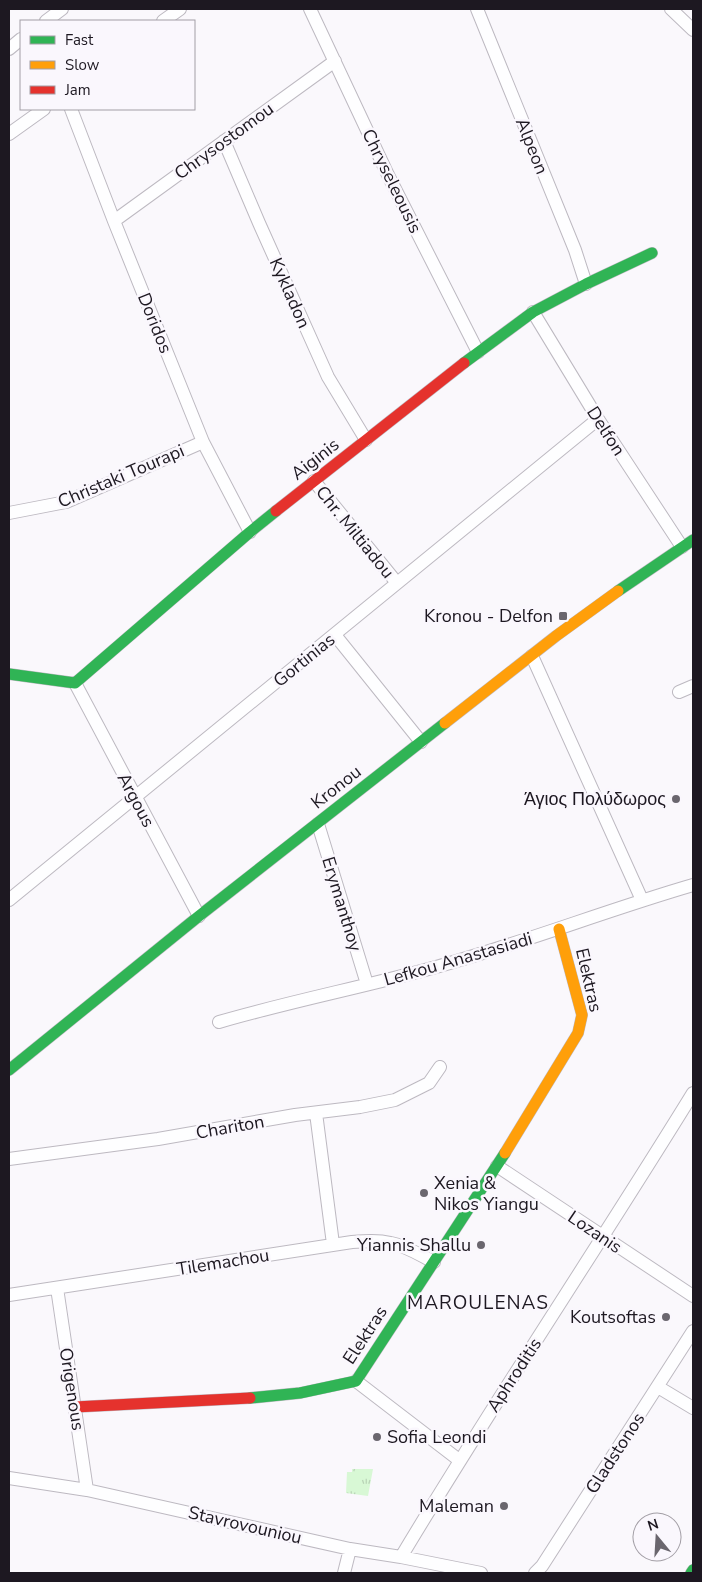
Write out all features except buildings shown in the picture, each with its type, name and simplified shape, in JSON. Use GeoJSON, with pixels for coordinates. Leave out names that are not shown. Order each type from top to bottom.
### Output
{"type":"FeatureCollection","features":[{"type":"Feature","properties":{"kind":"street"},"geometry":{"type":"LineString","coordinates":[[47,20],[62,9]]}},
{"type":"Feature","properties":{"kind":"street","name":"Chryseleousis"},"geometry":{"type":"LineString","coordinates":[[310,9],[388,175],[478,352]]}},
{"type":"Feature","properties":{"kind":"street","name":"Alpeon"},"geometry":{"type":"LineString","coordinates":[[477,9],[576,250],[586,284]]}},
{"type":"Feature","properties":{"kind":"street"},"geometry":{"type":"LineString","coordinates":[[671,9],[693,30]]}},
{"type":"Feature","properties":{"kind":"street"},"geometry":{"type":"LineString","coordinates":[[164,20],[176,10]]}},
{"type":"Feature","properties":{"kind":"street"},"geometry":{"type":"LineString","coordinates":[[9,49],[20,40]]}},
{"type":"Feature","properties":{"kind":"street","name":"Chrysostomou"},"geometry":{"type":"LineString","coordinates":[[114,221],[335,61]]}},
{"type":"Feature","properties":{"kind":"street"},"geometry":{"type":"LineString","coordinates":[[9,134],[43,110]]}},
{"type":"Feature","properties":{"kind":"street","name":"Doridos"},"geometry":{"type":"LineString","coordinates":[[71,110],[203,442],[250,532]]}},
{"type":"Feature","properties":{"kind":"street","name":"Kykladon"},"geometry":{"type":"LineString","coordinates":[[224,141],[328,377],[366,440]]}},
{"type":"Feature","properties":{"kind":"street","name":"Aiginis"},"geometry":{"type":"LineString","coordinates":[[74,683],[250,532],[478,352],[533,312],[586,284],[652,253]]}},
{"type":"Feature","properties":{"kind":"street","name":"Delfon"},"geometry":{"type":"LineString","coordinates":[[533,312],[598,419],[688,544]]}},
{"type":"Feature","properties":{"kind":"street","name":"Gortinias"},"geometry":{"type":"LineString","coordinates":[[9,900],[598,419]]}},
{"type":"Feature","properties":{"kind":"street","name":"Christaki Tourapi"},"geometry":{"type":"LineString","coordinates":[[9,513],[35,510],[66,502],[203,442]]}},
{"type":"Feature","properties":{"kind":"street","name":"Chr. Miltiadou"},"geometry":{"type":"LineString","coordinates":[[314,481],[397,583]]}},
{"type":"Feature","properties":{"kind":"street"},"geometry":{"type":"LineString","coordinates":[[9,507],[9,518]]}},
{"type":"Feature","properties":{"kind":"street","name":"Kronou"},"geometry":{"type":"LineString","coordinates":[[9,1070],[199,916],[595,606],[688,544]]}},
{"type":"Feature","properties":{"kind":"street"},"geometry":{"type":"LineString","coordinates":[[335,635],[421,742]]}},
{"type":"Feature","properties":{"kind":"street"},"geometry":{"type":"LineString","coordinates":[[532,656],[642,900]]}},
{"type":"Feature","properties":{"kind":"street"},"geometry":{"type":"LineString","coordinates":[[9,674],[74,683]]}},
{"type":"Feature","properties":{"kind":"street","name":"Argous"},"geometry":{"type":"LineString","coordinates":[[74,683],[199,916]]}},
{"type":"Feature","properties":{"kind":"street"},"geometry":{"type":"LineString","coordinates":[[679,692],[693,686]]}},
{"type":"Feature","properties":{"kind":"street","name":"Erymanthoy"},"geometry":{"type":"LineString","coordinates":[[318,824],[367,984]]}},
{"type":"Feature","properties":{"kind":"street","name":"Lefkou Anastasiadi"},"geometry":{"type":"LineString","coordinates":[[219,1022],[438,967],[693,885]]}},
{"type":"Feature","properties":{"kind":"street","name":"Elektras"},"geometry":{"type":"LineString","coordinates":[[75,1407],[256,1398],[300,1393],[356,1381],[497,1166],[573,1043],[581,1025],[582,1015],[559,929]]}},
{"type":"Feature","properties":{"kind":"street","name":"Chariton"},"geometry":{"type":"LineString","coordinates":[[9,1159],[158,1139],[395,1100],[429,1083],[440,1067]]}},
{"type":"Feature","properties":{"kind":"street","name":"Aphroditis"},"geometry":{"type":"LineString","coordinates":[[401,1557],[459,1460],[603,1238],[693,1093]]}},
{"type":"Feature","properties":{"kind":"street"},"geometry":{"type":"LineString","coordinates":[[316,1113],[333,1244]]}},
{"type":"Feature","properties":{"kind":"street","name":"Lozanis"},"geometry":{"type":"LineString","coordinates":[[497,1166],[693,1296]]}},
{"type":"Feature","properties":{"kind":"street","name":"Tilemachou"},"geometry":{"type":"LineString","coordinates":[[9,1295],[333,1244],[378,1241],[391,1243],[403,1246],[434,1262]]}},
{"type":"Feature","properties":{"kind":"street","name":"Origenous"},"geometry":{"type":"LineString","coordinates":[[56,1288],[87,1490]]}},
{"type":"Feature","properties":{"kind":"street","name":"Gladstonos"},"geometry":{"type":"LineString","coordinates":[[534,1573],[542,1566],[693,1331]]}},
{"type":"Feature","properties":{"kind":"street"},"geometry":{"type":"LineString","coordinates":[[356,1381],[459,1460]]}},
{"type":"Feature","properties":{"kind":"street"},"geometry":{"type":"LineString","coordinates":[[658,1387],[693,1408]]}},
{"type":"Feature","properties":{"kind":"street","name":"Stavrovouniou"},"geometry":{"type":"LineString","coordinates":[[9,1478],[87,1490],[350,1549],[481,1573]]}},
{"type":"Feature","properties":{"kind":"street"},"geometry":{"type":"LineString","coordinates":[[344,1573],[350,1549]]}},
{"type":"Feature","properties":{"kind":"green space"},"geometry":{"type":"Polygon","coordinates":[[[352,1469],[373,1469],[368,1496],[346,1493],[347,1472],[352,1472],[352,1469]]]}},
{"type":"Feature","properties":{"kind":"traffic: fast"},"geometry":{"type":"LineString","coordinates":[[464,363],[533,312],[586,284],[652,253]]}},
{"type":"Feature","properties":{"kind":"traffic: fast"},"geometry":{"type":"LineString","coordinates":[[9,674],[75,683],[276,511]]}},
{"type":"Feature","properties":{"kind":"traffic: fast"},"geometry":{"type":"LineString","coordinates":[[618,591],[693,540]]}},
{"type":"Feature","properties":{"kind":"traffic: fast"},"geometry":{"type":"LineString","coordinates":[[9,1070],[199,916],[445,723]]}},
{"type":"Feature","properties":{"kind":"traffic: fast"},"geometry":{"type":"LineString","coordinates":[[250,1398],[300,1393],[356,1381],[505,1153]]}},
{"type":"Feature","properties":{"kind":"traffic: slow"},"geometry":{"type":"LineString","coordinates":[[445,723],[556,636],[618,591]]}},
{"type":"Feature","properties":{"kind":"traffic: slow"},"geometry":{"type":"LineString","coordinates":[[505,1153],[578,1033],[582,1015],[559,929]]}},
{"type":"Feature","properties":{"kind":"traffic: jam"},"geometry":{"type":"LineString","coordinates":[[276,511],[464,363]]}},
{"type":"Feature","properties":{"kind":"traffic: jam"},"geometry":{"type":"LineString","coordinates":[[75,1407],[250,1398]]}},
{"type":"Feature","properties":{"kind":"place","name":"Kronou - Delfon"},"geometry":{"type":"Point","coordinates":[563,616]}},
{"type":"Feature","properties":{"kind":"place","name":"Άγιος Πολύδωρος"},"geometry":{"type":"Point","coordinates":[676,799]}},
{"type":"Feature","properties":{"kind":"place","name":"Xenia & Nikos Yiangu"},"geometry":{"type":"Point","coordinates":[424,1193]}},
{"type":"Feature","properties":{"kind":"place","name":"Yiannis Shallu"},"geometry":{"type":"Point","coordinates":[481,1245]}},
{"type":"Feature","properties":{"kind":"place","name":"Koutsoftas"},"geometry":{"type":"Point","coordinates":[666,1317]}},
{"type":"Feature","properties":{"kind":"place","name":"Sofia Leondi"},"geometry":{"type":"Point","coordinates":[377,1437]}},
{"type":"Feature","properties":{"kind":"place","name":"Maleman"},"geometry":{"type":"Point","coordinates":[504,1506]}},
{"type":"Feature","properties":{"kind":"district","name":"MAROULENAS"},"geometry":{"type":"Point","coordinates":[478,1302]}}]}
